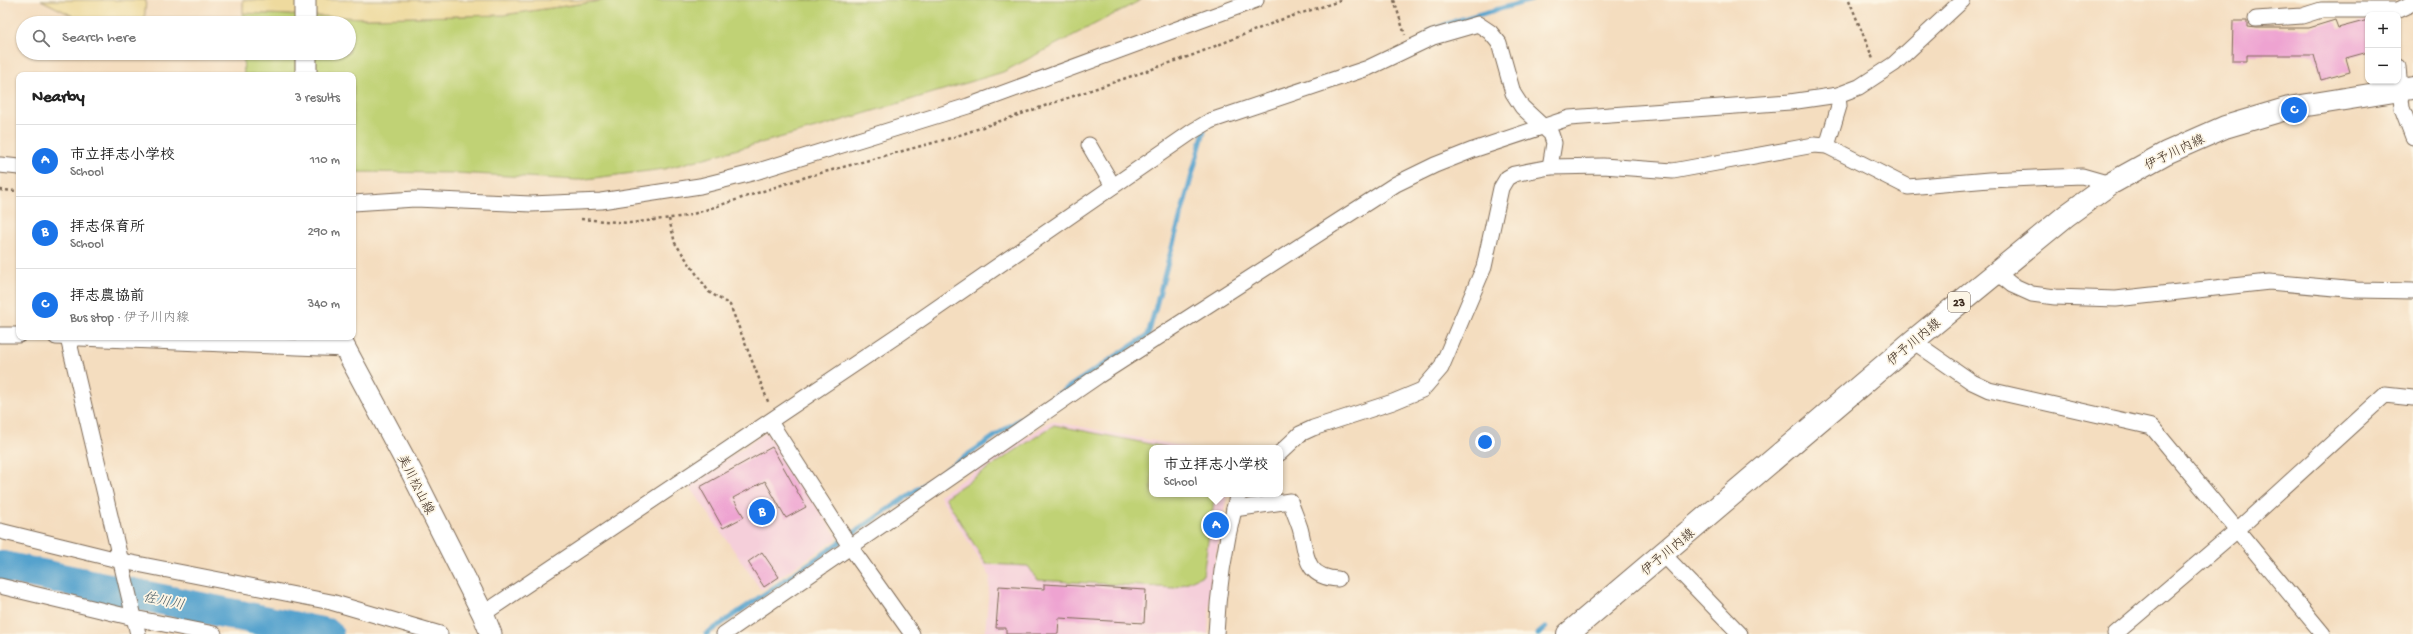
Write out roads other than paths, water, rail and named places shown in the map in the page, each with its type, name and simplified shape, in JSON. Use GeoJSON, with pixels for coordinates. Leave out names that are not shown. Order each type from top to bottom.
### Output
{"type":"FeatureCollection","features":[{"type":"Feature","properties":{"kind":"main road"},"geometry":{"type":"LineString","coordinates":[[305,0],[305,16]]}},
{"type":"Feature","properties":{"kind":"main road"},"geometry":{"type":"LineString","coordinates":[[306,60],[306,72]]}},
{"type":"Feature","properties":{"kind":"main road","name":"伊予川内線"},"geometry":{"type":"LineString","coordinates":[[1568,634],[1996,272],[2067,215],[2110,184],[2166,153],[2225,127],[2289,108],[2407,89]]}},
{"type":"Feature","properties":{"kind":"main road","name":"美川松山線"},"geometry":{"type":"LineString","coordinates":[[342,343],[412,473],[483,614],[491,634]]}},
{"type":"Feature","properties":{"kind":"street"},"geometry":{"type":"LineString","coordinates":[[356,203],[415,199],[531,204],[601,201],[700,186],[752,173],[968,106],[1256,0]]}},
{"type":"Feature","properties":{"kind":"street"},"geometry":{"type":"LineString","coordinates":[[724,634],[852,548],[1098,376],[1396,184],[1435,165],[1542,126],[1569,118],[1790,102],[1838,95],[1859,87],[1894,64],[1963,0]]}},
{"type":"Feature","properties":{"kind":"street"},"geometry":{"type":"LineString","coordinates":[[2389,12],[2398,10],[2413,3]]}},
{"type":"Feature","properties":{"kind":"street"},"geometry":{"type":"LineString","coordinates":[[2256,19],[2302,16],[2321,10],[2365,12]]}},
{"type":"Feature","properties":{"kind":"street"},"geometry":{"type":"LineString","coordinates":[[483,614],[772,420],[1210,121],[1368,68],[1433,37],[1478,24],[1490,32],[1499,43],[1513,93],[1530,117],[1551,134],[1554,143],[1550,167]]}},
{"type":"Feature","properties":{"kind":"street"},"geometry":{"type":"LineString","coordinates":[[2401,74],[2407,89],[2402,108],[2413,137]]}},
{"type":"Feature","properties":{"kind":"street"},"geometry":{"type":"LineString","coordinates":[[1827,146],[1839,106],[1838,95]]}},
{"type":"Feature","properties":{"kind":"street"},"geometry":{"type":"LineString","coordinates":[[1089,145],[1113,186]]}},
{"type":"Feature","properties":{"kind":"street"},"geometry":{"type":"LineString","coordinates":[[1283,450],[1300,434],[1313,428],[1407,397],[1422,390],[1432,380],[1441,368],[1484,267],[1501,188],[1508,178],[1514,174],[1550,167],[1603,166],[1673,171],[1806,145],[1827,146],[1908,187],[1989,180],[2082,176],[2110,184]]}},
{"type":"Feature","properties":{"kind":"street"},"geometry":{"type":"LineString","coordinates":[[0,165],[16,167]]}},
{"type":"Feature","properties":{"kind":"street"},"geometry":{"type":"LineString","coordinates":[[1996,272],[2012,286],[2032,294],[2055,297],[2116,300],[2269,282],[2357,290],[2413,290]]}},
{"type":"Feature","properties":{"kind":"street"},"geometry":{"type":"LineString","coordinates":[[0,335],[16,335]]}},
{"type":"Feature","properties":{"kind":"street"},"geometry":{"type":"LineString","coordinates":[[68,340],[138,634]]}},
{"type":"Feature","properties":{"kind":"street"},"geometry":{"type":"LineString","coordinates":[[178,340],[342,343]]}},
{"type":"Feature","properties":{"kind":"street"},"geometry":{"type":"LineString","coordinates":[[1913,341],[1972,382],[1989,390],[2152,427],[2236,531],[2323,634]]}},
{"type":"Feature","properties":{"kind":"street"},"geometry":{"type":"LineString","coordinates":[[2115,634],[2236,531],[2385,395],[2413,398]]}},
{"type":"Feature","properties":{"kind":"street"},"geometry":{"type":"LineString","coordinates":[[772,420],[852,548],[912,634]]}},
{"type":"Feature","properties":{"kind":"street"},"geometry":{"type":"LineString","coordinates":[[1216,634],[1218,592],[1226,538],[1237,497]]}},
{"type":"Feature","properties":{"kind":"street"},"geometry":{"type":"LineString","coordinates":[[1234,509],[1290,501],[1300,528],[1308,564],[1319,574],[1338,579]]}},
{"type":"Feature","properties":{"kind":"street"},"geometry":{"type":"LineString","coordinates":[[0,532],[122,564],[331,602],[440,634]]}},
{"type":"Feature","properties":{"kind":"street"},"geometry":{"type":"LineString","coordinates":[[1663,554],[1740,634]]}},
{"type":"Feature","properties":{"kind":"street"},"geometry":{"type":"LineString","coordinates":[[0,586],[214,634]]}},
{"type":"Feature","properties":{"kind":"waterway"},"geometry":{"type":"LineString","coordinates":[[1429,31],[1455,21],[1532,0]]}},
{"type":"Feature","properties":{"kind":"waterway"},"geometry":{"type":"LineString","coordinates":[[706,634],[1017,421],[1148,335],[1204,131]]}},
{"type":"Feature","properties":{"kind":"waterway","name":"佐川川"},"geometry":{"type":"LineString","coordinates":[[0,566],[328,634]]}},
{"type":"Feature","properties":{"kind":"waterway"},"geometry":{"type":"LineString","coordinates":[[1538,634],[1546,627]]}},
{"type":"Feature","properties":{"kind":"place","name":"拝志農協前"},"geometry":{"type":"Point","coordinates":[2294,110]}},
{"type":"Feature","properties":{"kind":"place","name":"拝志保育所"},"geometry":{"type":"Point","coordinates":[762,512]}},
{"type":"Feature","properties":{"kind":"place","name":"市立拝志小学校"},"geometry":{"type":"Point","coordinates":[1216,525]}}]}
